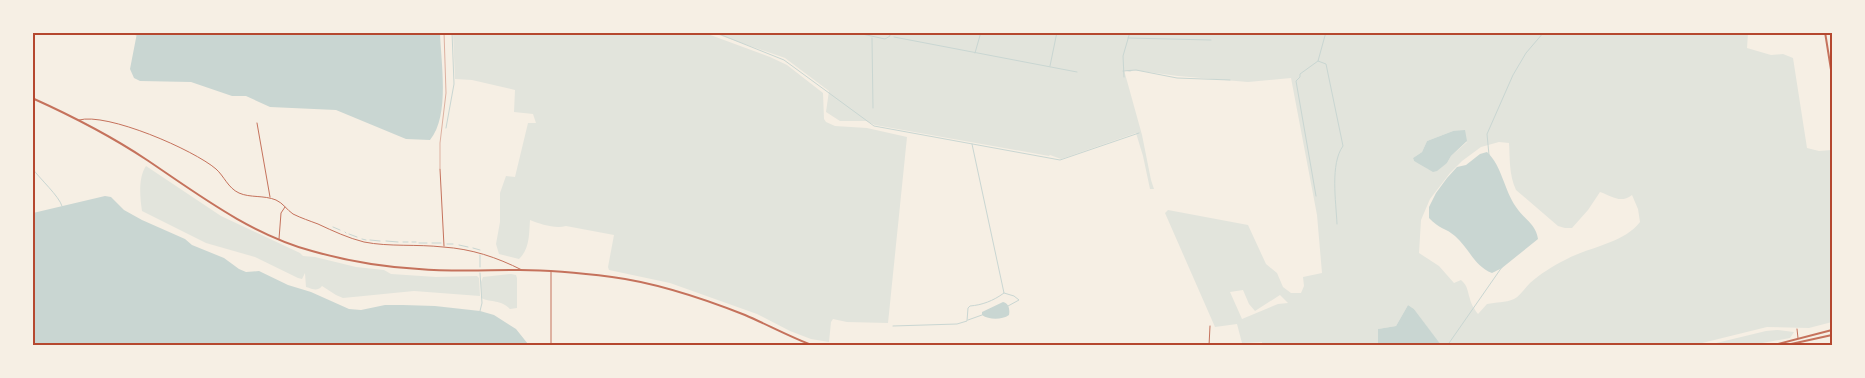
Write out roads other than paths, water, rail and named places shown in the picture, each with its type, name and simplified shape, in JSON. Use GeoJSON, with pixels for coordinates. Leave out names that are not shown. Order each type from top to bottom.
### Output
{"type":"FeatureCollection","features":[{"type":"Feature","properties":{"kind":"street"},"geometry":{"type":"LineString","coordinates":[[1825,32],[1832,76]]}},
{"type":"Feature","properties":{"kind":"street"},"geometry":{"type":"LineString","coordinates":[[32,98],[79,120],[145,159],[235,218],[279,239],[309,250],[345,260],[422,270],[551,271],[613,277],[670,288],[739,313],[814,346]]}},
{"type":"Feature","properties":{"kind":"street"},"geometry":{"type":"LineString","coordinates":[[79,120],[96,119],[125,126],[164,140],[207,163],[222,176],[232,189],[241,194],[278,201],[292,214],[353,239],[378,244],[444,247],[487,254],[523,270]]}},
{"type":"Feature","properties":{"kind":"street"},"geometry":{"type":"LineString","coordinates":[[257,123],[270,198]]}},
{"type":"Feature","properties":{"kind":"street"},"geometry":{"type":"LineString","coordinates":[[440,169],[444,247]]}},
{"type":"Feature","properties":{"kind":"street"},"geometry":{"type":"LineString","coordinates":[[279,239],[281,214],[285,207]]}},
{"type":"Feature","properties":{"kind":"street"},"geometry":{"type":"LineString","coordinates":[[551,271],[551,346]]}},
{"type":"Feature","properties":{"kind":"street"},"geometry":{"type":"LineString","coordinates":[[1209,346],[1210,326]]}},
{"type":"Feature","properties":{"kind":"street"},"geometry":{"type":"LineString","coordinates":[[1797,329],[1799,344]]}},
{"type":"Feature","properties":{"kind":"street"},"geometry":{"type":"LineString","coordinates":[[1770,346],[1832,330]]}},
{"type":"Feature","properties":{"kind":"street"},"geometry":{"type":"LineString","coordinates":[[1782,346],[1799,344],[1832,335]]}},
{"type":"Feature","properties":{"kind":"lane"},"geometry":{"type":"LineString","coordinates":[[440,169],[440,143],[446,93],[444,32]]}},
{"type":"Feature","properties":{"kind":"waterway"},"geometry":{"type":"LineString","coordinates":[[124,32],[137,35]]}},
{"type":"Feature","properties":{"kind":"waterway"},"geometry":{"type":"LineString","coordinates":[[446,128],[454,84],[452,32]]}},
{"type":"Feature","properties":{"kind":"waterway"},"geometry":{"type":"LineString","coordinates":[[714,32],[784,60],[874,126],[1060,160],[1139,133]]}},
{"type":"Feature","properties":{"kind":"waterway"},"geometry":{"type":"LineString","coordinates":[[853,32],[885,39],[890,36],[889,32]]}},
{"type":"Feature","properties":{"kind":"waterway"},"geometry":{"type":"LineString","coordinates":[[975,53],[981,32]]}},
{"type":"Feature","properties":{"kind":"waterway"},"geometry":{"type":"LineString","coordinates":[[1050,66],[1057,32]]}},
{"type":"Feature","properties":{"kind":"waterway"},"geometry":{"type":"LineString","coordinates":[[1124,77],[1123,56],[1130,32]]}},
{"type":"Feature","properties":{"kind":"waterway"},"geometry":{"type":"LineString","coordinates":[[1326,32],[1318,61],[1326,64],[1343,146],[1336,163],[1335,173],[1337,224]]}},
{"type":"Feature","properties":{"kind":"waterway"},"geometry":{"type":"LineString","coordinates":[[1489,155],[1487,134],[1513,75],[1526,53],[1544,32]]}},
{"type":"Feature","properties":{"kind":"waterway"},"geometry":{"type":"LineString","coordinates":[[894,37],[1077,72]]}},
{"type":"Feature","properties":{"kind":"waterway"},"geometry":{"type":"LineString","coordinates":[[872,38],[873,108]]}},
{"type":"Feature","properties":{"kind":"waterway"},"geometry":{"type":"LineString","coordinates":[[1128,38],[1211,40]]}},
{"type":"Feature","properties":{"kind":"waterway"},"geometry":{"type":"LineString","coordinates":[[1316,196],[1296,81],[1300,74],[1318,61]]}},
{"type":"Feature","properties":{"kind":"waterway"},"geometry":{"type":"LineString","coordinates":[[1123,71],[1136,70],[1177,78],[1230,80]]}},
{"type":"Feature","properties":{"kind":"waterway"},"geometry":{"type":"LineString","coordinates":[[893,326],[957,324],[967,321],[968,308],[970,306],[987,302],[1004,293],[972,144]]}},
{"type":"Feature","properties":{"kind":"waterway"},"geometry":{"type":"LineString","coordinates":[[32,168],[53,192],[62,206]]}},
{"type":"Feature","properties":{"kind":"waterway"},"geometry":{"type":"LineString","coordinates":[[333,227],[340,230]]}},
{"type":"Feature","properties":{"kind":"waterway"},"geometry":{"type":"LineString","coordinates":[[349,234],[357,237]]}},
{"type":"Feature","properties":{"kind":"waterway"},"geometry":{"type":"LineString","coordinates":[[362,239],[366,240]]}},
{"type":"Feature","properties":{"kind":"waterway"},"geometry":{"type":"LineString","coordinates":[[370,240],[380,241]]}},
{"type":"Feature","properties":{"kind":"waterway"},"geometry":{"type":"LineString","coordinates":[[386,241],[398,242]]}},
{"type":"Feature","properties":{"kind":"waterway"},"geometry":{"type":"LineString","coordinates":[[403,242],[408,242]]}},
{"type":"Feature","properties":{"kind":"waterway"},"geometry":{"type":"LineString","coordinates":[[419,243],[427,243]]}},
{"type":"Feature","properties":{"kind":"waterway"},"geometry":{"type":"LineString","coordinates":[[432,243],[441,243]]}},
{"type":"Feature","properties":{"kind":"waterway"},"geometry":{"type":"LineString","coordinates":[[447,244],[453,244]]}},
{"type":"Feature","properties":{"kind":"waterway"},"geometry":{"type":"LineString","coordinates":[[459,245],[468,247]]}},
{"type":"Feature","properties":{"kind":"waterway"},"geometry":{"type":"LineString","coordinates":[[473,248],[480,250]]}},
{"type":"Feature","properties":{"kind":"waterway"},"geometry":{"type":"LineString","coordinates":[[480,255],[480,267]]}},
{"type":"Feature","properties":{"kind":"waterway"},"geometry":{"type":"LineString","coordinates":[[1447,346],[1502,267]]}},
{"type":"Feature","properties":{"kind":"waterway"},"geometry":{"type":"LineString","coordinates":[[480,273],[482,303],[480,311]]}},
{"type":"Feature","properties":{"kind":"waterway"},"geometry":{"type":"LineString","coordinates":[[1004,293],[1014,296],[1019,300],[1008,306]]}},
{"type":"Feature","properties":{"kind":"waterway"},"geometry":{"type":"LineString","coordinates":[[968,320],[982,315]]}}]}
